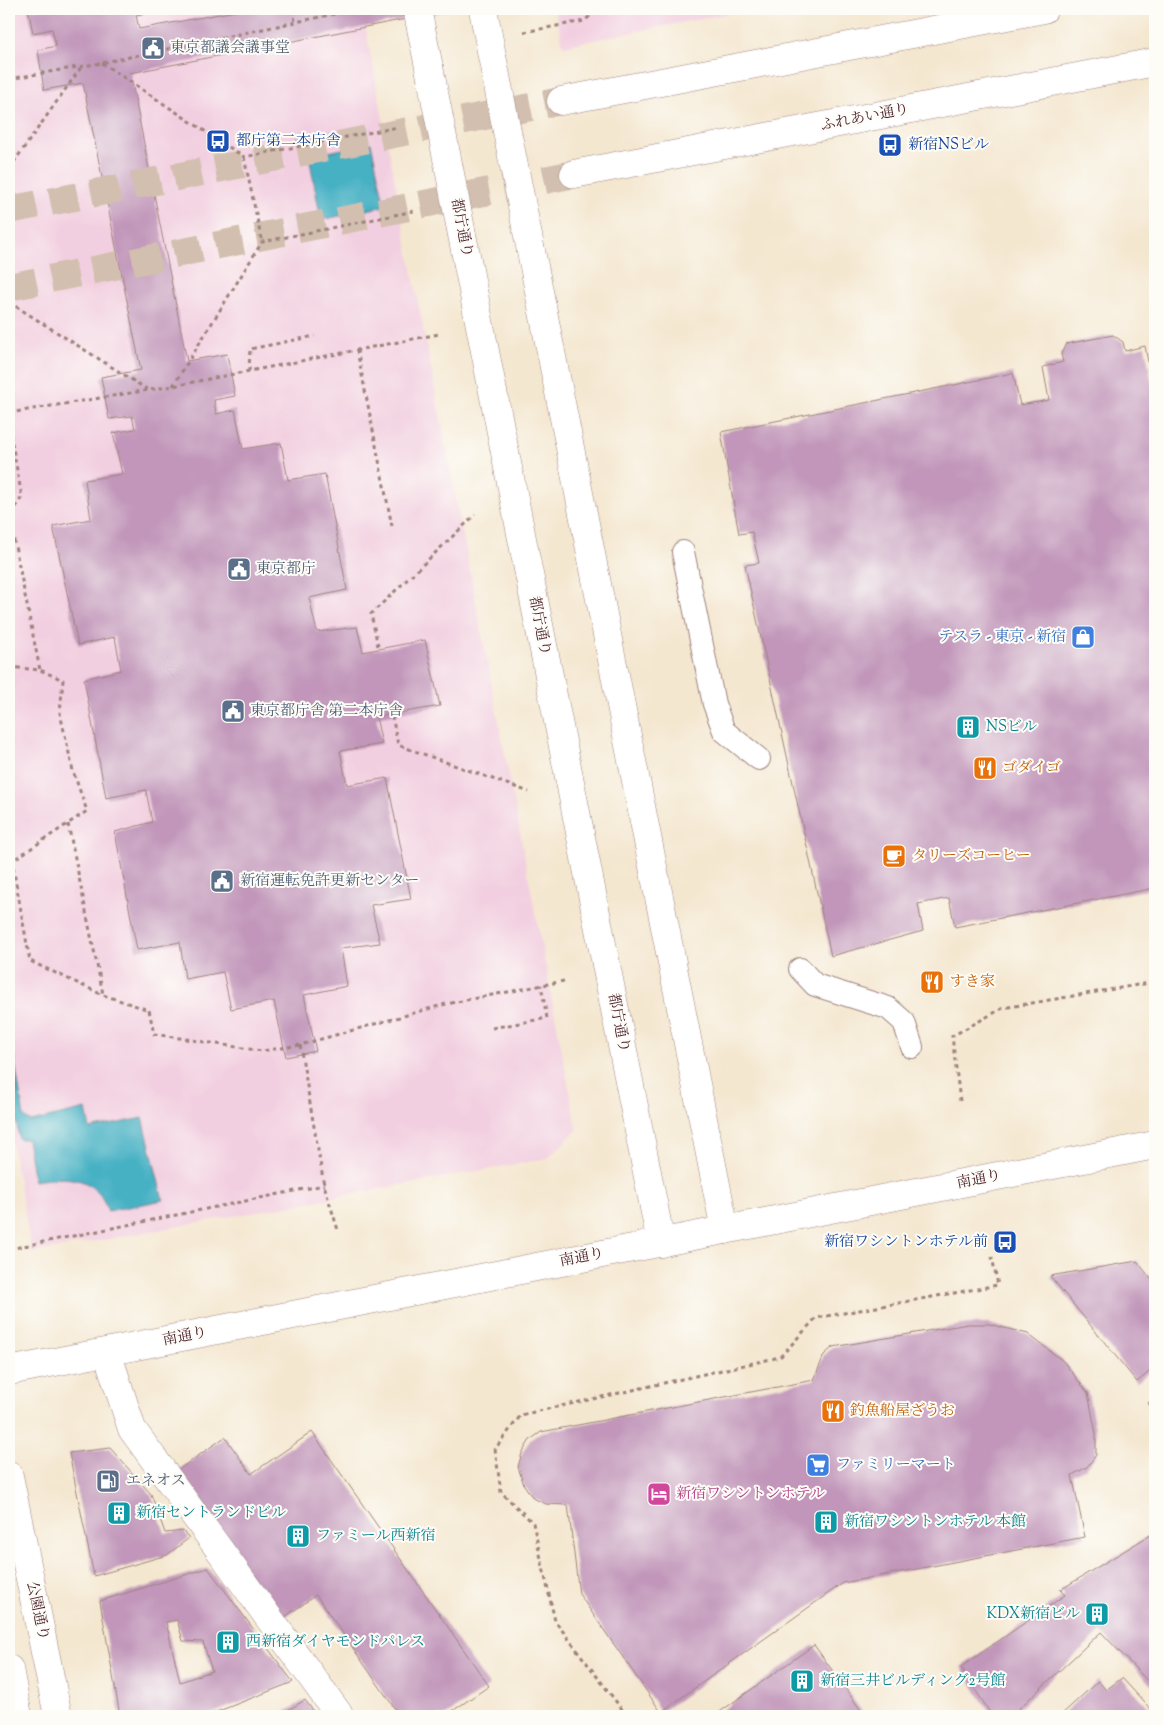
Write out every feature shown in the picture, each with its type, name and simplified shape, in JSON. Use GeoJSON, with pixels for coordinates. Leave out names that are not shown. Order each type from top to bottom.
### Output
{"type":"FeatureCollection","features":[{"type":"Feature","properties":{"kind":"main road","name":"都庁通り"},"geometry":{"type":"LineString","coordinates":[[417,9],[661,1243]]}},
{"type":"Feature","properties":{"kind":"main road"},"geometry":{"type":"LineString","coordinates":[[483,9],[726,1230]]}},
{"type":"Feature","properties":{"kind":"main road"},"geometry":{"type":"LineString","coordinates":[[561,101],[1044,9]]}},
{"type":"Feature","properties":{"kind":"main road","name":"ふれあい通り"},"geometry":{"type":"LineString","coordinates":[[574,174],[1155,62]]}},
{"type":"Feature","properties":{"kind":"main road","name":"南通り"},"geometry":{"type":"LineString","coordinates":[[9,1371],[1155,1146]]}},
{"type":"Feature","properties":{"kind":"main road"},"geometry":{"type":"LineString","coordinates":[[107,1352],[132,1429],[340,1716]]}},
{"type":"Feature","properties":{"kind":"main road","name":"公園通り"},"geometry":{"type":"LineString","coordinates":[[9,1476],[58,1716]]}},
{"type":"Feature","properties":{"kind":"main road"},"geometry":{"type":"LineString","coordinates":[[9,1669],[18,1716]]}},
{"type":"Feature","properties":{"kind":"lane"},"geometry":{"type":"LineString","coordinates":[[683,552],[714,704],[720,722],[724,731],[759,759]]}},
{"type":"Feature","properties":{"kind":"lane"},"geometry":{"type":"LineString","coordinates":[[800,969],[815,985],[888,1008],[904,1022],[912,1047]]}},
{"type":"Feature","properties":{"kind":"path"},"geometry":{"type":"LineString","coordinates":[[293,9],[296,22]]}},
{"type":"Feature","properties":{"kind":"path"},"geometry":{"type":"LineString","coordinates":[[9,79],[82,66],[358,9]]}},
{"type":"Feature","properties":{"kind":"path"},"geometry":{"type":"LineString","coordinates":[[550,13],[571,9]]}},
{"type":"Feature","properties":{"kind":"path"},"geometry":{"type":"LineString","coordinates":[[523,32],[584,21],[588,17],[588,9]]}},
{"type":"Feature","properties":{"kind":"path"},"geometry":{"type":"LineString","coordinates":[[101,62],[244,157],[262,242],[173,386]]}},
{"type":"Feature","properties":{"kind":"path"},"geometry":{"type":"LineString","coordinates":[[9,169],[82,66]]}},
{"type":"Feature","properties":{"kind":"path"},"geometry":{"type":"LineString","coordinates":[[244,157],[398,127]]}},
{"type":"Feature","properties":{"kind":"path"},"geometry":{"type":"LineString","coordinates":[[262,242],[414,211]]}},
{"type":"Feature","properties":{"kind":"path"},"geometry":{"type":"LineString","coordinates":[[9,302],[148,390]]}},
{"type":"Feature","properties":{"kind":"path"},"geometry":{"type":"LineString","coordinates":[[9,413],[173,386],[439,334]]}},
{"type":"Feature","properties":{"kind":"path"},"geometry":{"type":"LineString","coordinates":[[249,370],[250,349],[315,336]]}},
{"type":"Feature","properties":{"kind":"path"},"geometry":{"type":"LineString","coordinates":[[357,350],[392,526]]}},
{"type":"Feature","properties":{"kind":"path"},"geometry":{"type":"LineString","coordinates":[[9,427],[22,497],[9,517],[40,670]]}},
{"type":"Feature","properties":{"kind":"path"},"geometry":{"type":"LineString","coordinates":[[9,478],[18,476]]}},
{"type":"Feature","properties":{"kind":"path"},"geometry":{"type":"LineString","coordinates":[[378,646],[371,614],[475,516]]}},
{"type":"Feature","properties":{"kind":"path"},"geometry":{"type":"LineString","coordinates":[[9,667],[40,670],[63,680],[60,713],[73,771],[87,811],[12,861],[30,961],[103,995],[149,1010],[154,1034],[262,1051],[300,1045],[446,1004],[564,981]]}},
{"type":"Feature","properties":{"kind":"path"},"geometry":{"type":"LineString","coordinates":[[392,716],[398,745],[529,792]]}},
{"type":"Feature","properties":{"kind":"path"},"geometry":{"type":"LineString","coordinates":[[68,824],[103,995]]}},
{"type":"Feature","properties":{"kind":"path"},"geometry":{"type":"LineString","coordinates":[[960,1101],[952,1036],[1003,1008],[1155,982]]}},
{"type":"Feature","properties":{"kind":"path"},"geometry":{"type":"LineString","coordinates":[[492,1028],[547,1018],[541,985]]}},
{"type":"Feature","properties":{"kind":"path"},"geometry":{"type":"LineString","coordinates":[[300,1045],[324,1185],[338,1230]]}},
{"type":"Feature","properties":{"kind":"path"},"geometry":{"type":"LineString","coordinates":[[9,1249],[324,1185]]}},
{"type":"Feature","properties":{"kind":"path"},"geometry":{"type":"LineString","coordinates":[[627,1716],[555,1621],[533,1522],[501,1492],[495,1449],[521,1415],[780,1357],[816,1318],[998,1285],[992,1257]]}},
{"type":"Feature","properties":{"kind":"shaded area","name":"東京都庁"},"geometry":{"type":"Polygon","coordinates":[[[9,9],[362,9],[577,1130],[548,1158],[32,1253],[9,1130],[9,9]]]}},
{"type":"Feature","properties":{"kind":"shaded area"},"geometry":{"type":"Polygon","coordinates":[[[555,9],[750,9],[563,46],[555,9]]]}},
{"type":"Feature","properties":{"kind":"water"},"geometry":{"type":"Polygon","coordinates":[[[371,143],[385,206],[321,220],[309,156],[371,143]]]}},
{"type":"Feature","properties":{"kind":"water"},"geometry":{"type":"Polygon","coordinates":[[[13,1052],[24,1117],[31,1122],[86,1109],[90,1129],[143,1118],[163,1200],[108,1211],[99,1193],[83,1182],[67,1178],[34,1181],[27,1139],[19,1139],[15,1111],[9,1111],[9,1053],[13,1052]]]}},
{"type":"Feature","properties":{"kind":"building","name":"東京都庁舎 第二本庁舎"},"geometry":{"type":"Polygon","coordinates":[[[28,9],[157,9],[157,11],[136,15],[139,29],[246,9],[457,9],[130,73],[187,361],[227,354],[235,396],[214,400],[216,414],[235,410],[243,449],[281,443],[288,480],[325,474],[347,590],[309,598],[317,632],[357,627],[363,652],[425,640],[440,706],[376,717],[382,744],[340,751],[347,785],[387,778],[411,899],[371,905],[380,943],[341,948],[347,986],[304,995],[316,1051],[286,1057],[274,1001],[231,1009],[223,972],[185,979],[180,942],[137,950],[115,832],[152,822],[146,790],[106,798],[84,679],[121,670],[115,637],[78,645],[53,526],[91,519],[85,480],[122,474],[113,433],[135,429],[132,416],[109,419],[101,377],[141,370],[83,83],[44,90],[38,50],[56,46],[52,29],[33,33],[28,9]]]}},
{"type":"Feature","properties":{"kind":"building","name":"NSビル"},"geometry":{"type":"Polygon","coordinates":[[[1113,335],[1123,342],[1125,351],[1145,346],[1155,398],[1155,888],[955,927],[949,898],[918,904],[923,931],[831,956],[745,565],[759,563],[752,532],[739,534],[721,432],[1013,373],[1020,405],[1049,400],[1043,367],[1063,362],[1061,354],[1066,344],[1113,335]]]}},
{"type":"Feature","properties":{"kind":"building"},"geometry":{"type":"Polygon","coordinates":[[[1137,1261],[1155,1284],[1155,1367],[1137,1382],[1050,1276],[1137,1261]]]}},
{"type":"Feature","properties":{"kind":"building","name":"新宿ワシントンホテル 本館"},"geometry":{"type":"Polygon","coordinates":[[[968,1324],[989,1324],[1028,1334],[1063,1361],[1088,1393],[1096,1434],[1096,1455],[1087,1467],[1072,1475],[1085,1537],[843,1583],[661,1712],[579,1594],[568,1505],[546,1504],[533,1498],[524,1485],[518,1467],[522,1453],[530,1440],[541,1432],[814,1380],[824,1355],[833,1347],[968,1324]]]}},
{"type":"Feature","properties":{"kind":"building"},"geometry":{"type":"Polygon","coordinates":[[[1155,1396],[1155,1413],[1148,1403],[1155,1396]]]}},
{"type":"Feature","properties":{"kind":"building","name":"ファミール西新宿"},"geometry":{"type":"Polygon","coordinates":[[[312,1432],[489,1686],[445,1716],[400,1716],[316,1595],[275,1624],[168,1477],[225,1437],[251,1474],[312,1432]]]}},
{"type":"Feature","properties":{"kind":"building","name":"新宿セントランドビル"},"geometry":{"type":"Polygon","coordinates":[[[110,1448],[151,1494],[165,1533],[183,1531],[189,1538],[167,1555],[94,1576],[69,1453],[110,1448]]]}},
{"type":"Feature","properties":{"kind":"building","name":"KDX新宿ビル"},"geometry":{"type":"Polygon","coordinates":[[[1155,1532],[1155,1689],[1101,1632],[1011,1716],[992,1716],[961,1667],[1065,1595],[1060,1590],[1155,1532]]]}},
{"type":"Feature","properties":{"kind":"building","name":"西新宿ダイヤモンドパレス"},"geometry":{"type":"Polygon","coordinates":[[[208,1568],[293,1682],[206,1716],[120,1716],[100,1601],[208,1568]],[[177,1620],[166,1622],[180,1682],[212,1671],[203,1642],[183,1641],[177,1620]]]}},
{"type":"Feature","properties":{"kind":"building","name":"新宿三井ビルディング2号館"},"geometry":{"type":"Polygon","coordinates":[[[814,1645],[865,1716],[714,1716],[814,1645]]]}},
{"type":"Feature","properties":{"kind":"building"},"geometry":{"type":"Polygon","coordinates":[[[1122,1678],[1155,1716],[1060,1716],[1098,1681],[1106,1690],[1122,1678]]]}},
{"type":"Feature","properties":{"kind":"building"},"geometry":{"type":"Polygon","coordinates":[[[305,1700],[317,1716],[278,1716],[305,1700]]]}},
{"type":"Feature","properties":{"kind":"tunnel"},"geometry":{"type":"LineString","coordinates":[[9,210],[561,101]]}},
{"type":"Feature","properties":{"kind":"tunnel"},"geometry":{"type":"LineString","coordinates":[[9,287],[574,174]]}},
{"type":"Feature","properties":{"kind":"place","name":"東京都議会議事堂"},"geometry":{"type":"Point","coordinates":[153,48]}},
{"type":"Feature","properties":{"kind":"place","name":"都庁第二本庁舎"},"geometry":{"type":"Point","coordinates":[218,141]}},
{"type":"Feature","properties":{"kind":"place","name":"新宿NSビル"},"geometry":{"type":"Point","coordinates":[890,145]}},
{"type":"Feature","properties":{"kind":"place","name":"東京都庁"},"geometry":{"type":"Point","coordinates":[239,569]}},
{"type":"Feature","properties":{"kind":"place","name":"テスラ - 東京 - 新宿"},"geometry":{"type":"Point","coordinates":[1083,637]}},
{"type":"Feature","properties":{"kind":"place","name":"東京都庁舎 第二本庁舎"},"geometry":{"type":"Point","coordinates":[233,711]}},
{"type":"Feature","properties":{"kind":"place","name":"NSビル"},"geometry":{"type":"Point","coordinates":[968,727]}},
{"type":"Feature","properties":{"kind":"place","name":"ゴダイゴ"},"geometry":{"type":"Point","coordinates":[985,768]}},
{"type":"Feature","properties":{"kind":"place","name":"タリーズコーヒー"},"geometry":{"type":"Point","coordinates":[894,856]}},
{"type":"Feature","properties":{"kind":"place","name":"新宿運転免許更新センター"},"geometry":{"type":"Point","coordinates":[222,881]}},
{"type":"Feature","properties":{"kind":"place","name":"すき家"},"geometry":{"type":"Point","coordinates":[932,982]}},
{"type":"Feature","properties":{"kind":"place","name":"新宿ワシントンホテル前"},"geometry":{"type":"Point","coordinates":[1005,1242]}},
{"type":"Feature","properties":{"kind":"place","name":"釣魚船屋ざうお"},"geometry":{"type":"Point","coordinates":[833,1411]}},
{"type":"Feature","properties":{"kind":"place","name":"ファミリーマート"},"geometry":{"type":"Point","coordinates":[818,1465]}},
{"type":"Feature","properties":{"kind":"place","name":"エネオス"},"geometry":{"type":"Point","coordinates":[108,1481]}},
{"type":"Feature","properties":{"kind":"place","name":"新宿ワシントンホテル"},"geometry":{"type":"Point","coordinates":[659,1494]}},
{"type":"Feature","properties":{"kind":"place","name":"新宿セントランドビル"},"geometry":{"type":"Point","coordinates":[119,1513]}},
{"type":"Feature","properties":{"kind":"place","name":"新宿ワシントンホテル 本館"},"geometry":{"type":"Point","coordinates":[826,1522]}},
{"type":"Feature","properties":{"kind":"place","name":"ファミール西新宿"},"geometry":{"type":"Point","coordinates":[298,1536]}},
{"type":"Feature","properties":{"kind":"place","name":"KDX新宿ビル"},"geometry":{"type":"Point","coordinates":[1097,1614]}},
{"type":"Feature","properties":{"kind":"place","name":"西新宿ダイヤモンドパレス"},"geometry":{"type":"Point","coordinates":[228,1642]}},
{"type":"Feature","properties":{"kind":"place","name":"新宿三井ビルディング2号館"},"geometry":{"type":"Point","coordinates":[802,1681]}}]}
